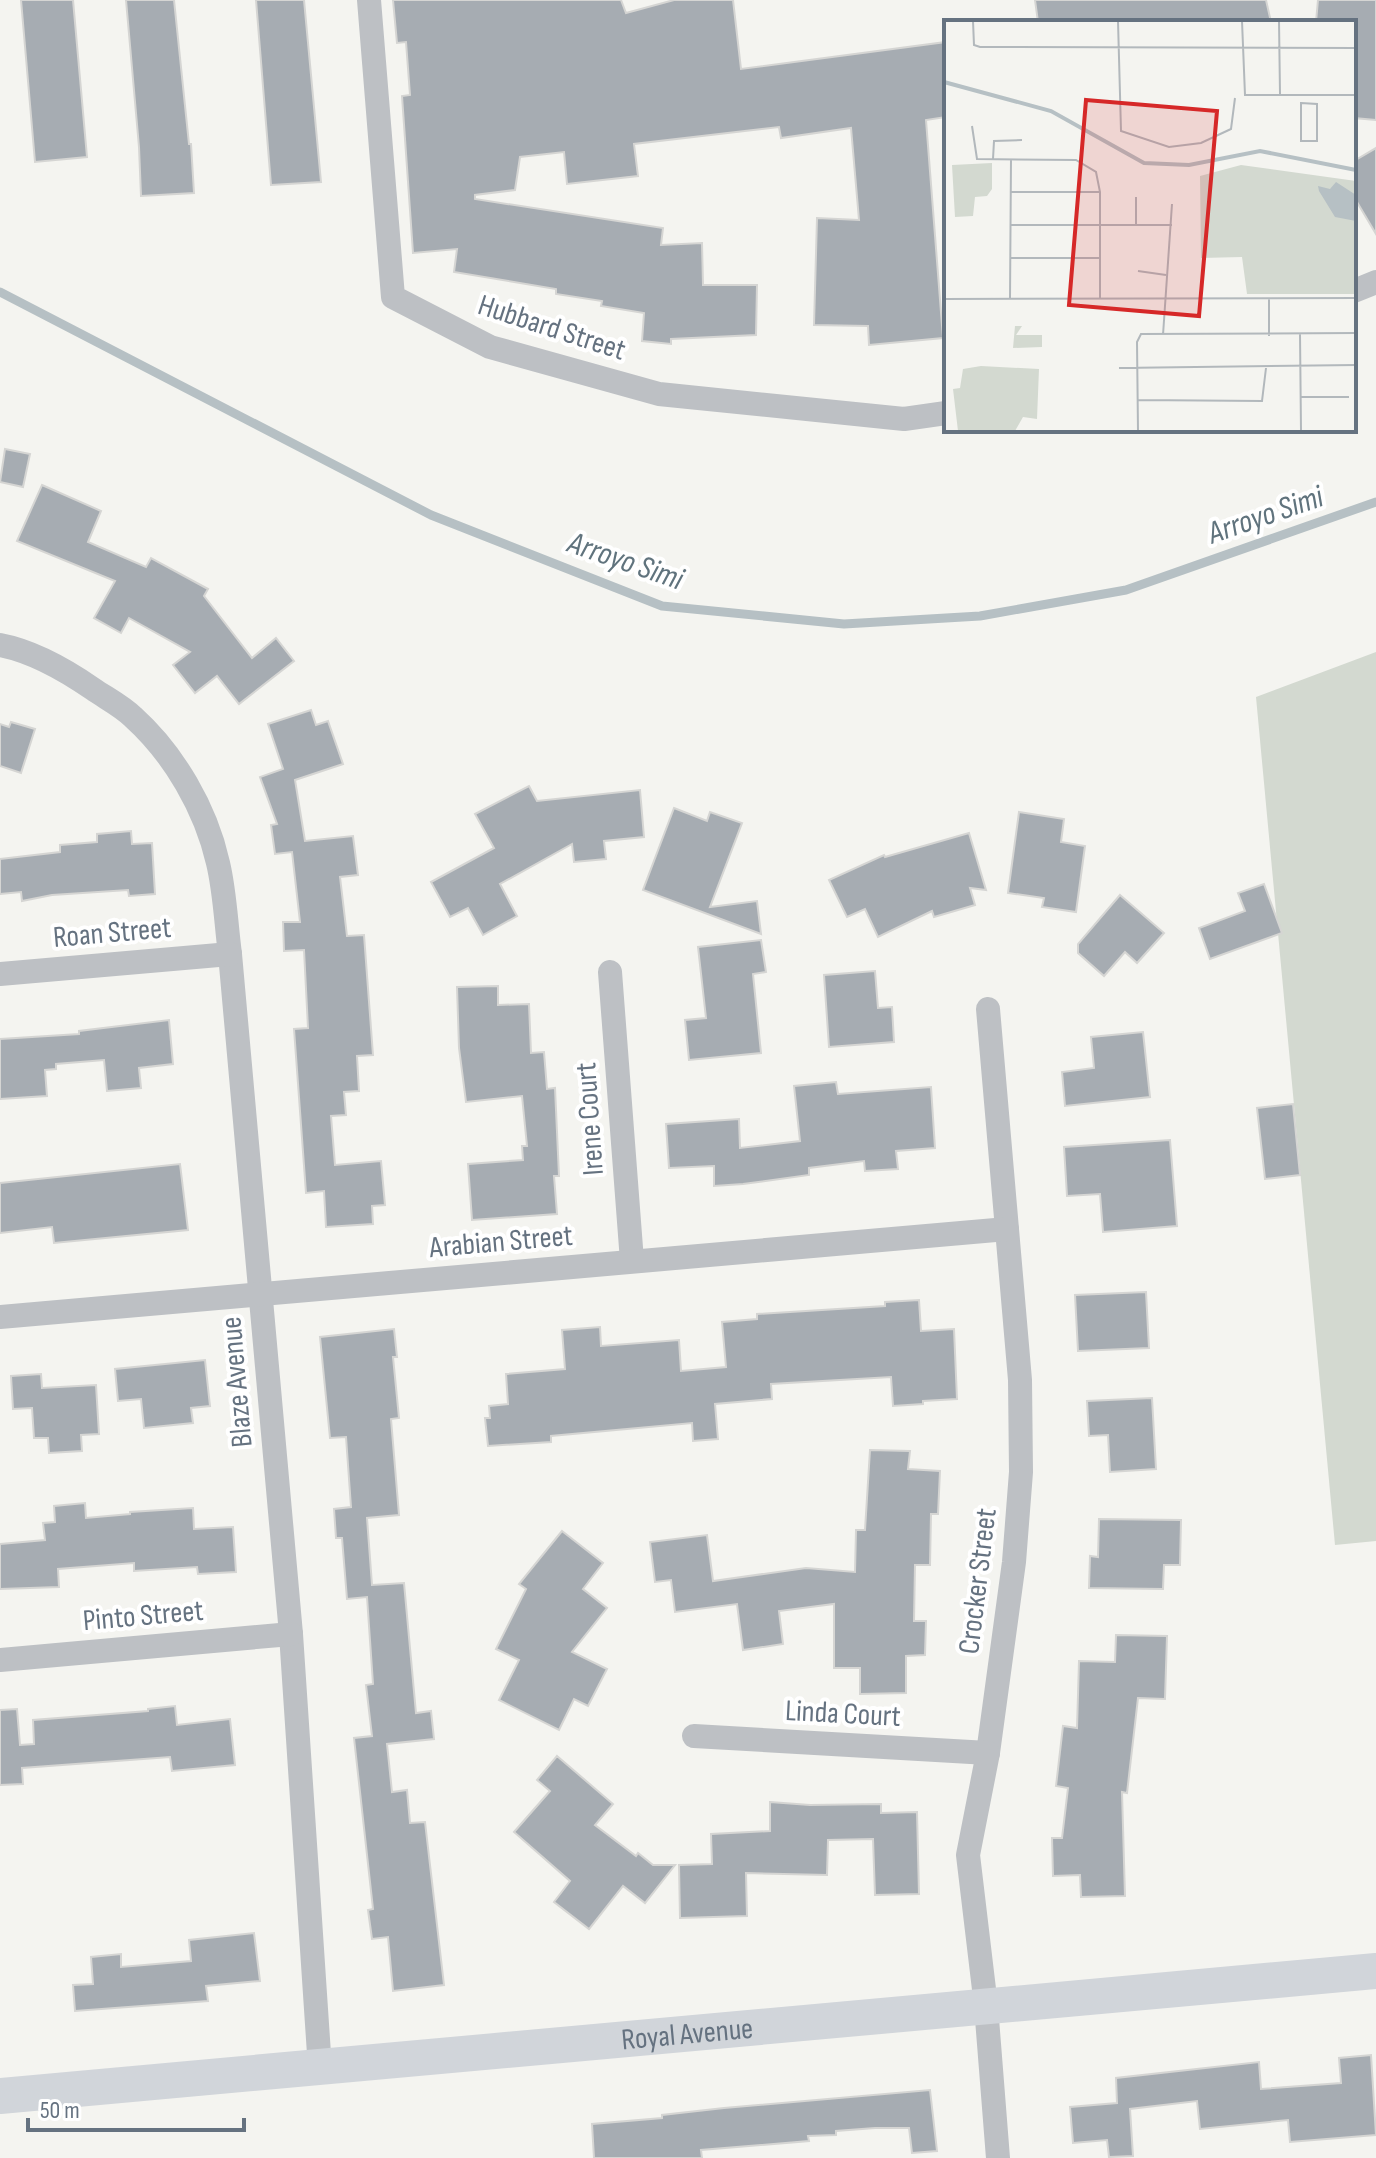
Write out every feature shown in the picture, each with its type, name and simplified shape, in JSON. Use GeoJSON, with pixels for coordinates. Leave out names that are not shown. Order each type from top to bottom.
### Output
{"type":"FeatureCollection","features":[{"type":"Feature","properties":{"kind":"main road","name":"Royal Avenue"},"geometry":{"type":"LineString","coordinates":[[0,2096],[1376,1971]]}},
{"type":"Feature","properties":{"kind":"street","name":"Hubbard Street"},"geometry":{"type":"LineString","coordinates":[[369,0],[393,297],[490,347],[659,394],[904,419],[944,413]]}},
{"type":"Feature","properties":{"kind":"street"},"geometry":{"type":"LineString","coordinates":[[1356,290],[1376,282]]}},
{"type":"Feature","properties":{"kind":"street","name":"Blaze Avenue"},"geometry":{"type":"LineString","coordinates":[[0,645],[14,648],[78,679],[132,716],[164,750],[189,789],[205,821],[218,863],[230,954],[291,1634],[320,2069]]}},
{"type":"Feature","properties":{"kind":"street","name":"Roan Street"},"geometry":{"type":"LineString","coordinates":[[0,974],[230,954]]}},
{"type":"Feature","properties":{"kind":"street","name":"Irene Court"},"geometry":{"type":"LineString","coordinates":[[610,972],[632,1261]]}},
{"type":"Feature","properties":{"kind":"street","name":"Crocker Street"},"geometry":{"type":"LineString","coordinates":[[988,1009],[1020,1380],[1021,1472],[1014,1562],[988,1753],[968,1855],[986,2006],[998,2158]]}},
{"type":"Feature","properties":{"kind":"street","name":"Arabian Street"},"geometry":{"type":"LineString","coordinates":[[0,1317],[1007,1229]]}},
{"type":"Feature","properties":{"kind":"street","name":"Pinto Street"},"geometry":{"type":"LineString","coordinates":[[0,1660],[291,1634]]}},
{"type":"Feature","properties":{"kind":"street","name":"Linda Court"},"geometry":{"type":"LineString","coordinates":[[694,1736],[988,1753]]}},
{"type":"Feature","properties":{"kind":"shaded area"},"geometry":{"type":"Polygon","coordinates":[[[1376,652],[1376,1541],[1335,1545],[1256,697],[1376,652]]]}},
{"type":"Feature","properties":{"kind":"building"},"geometry":{"type":"Polygon","coordinates":[[[21,0],[73,0],[87,157],[35,162],[21,0]]]}},
{"type":"Feature","properties":{"kind":"building"},"geometry":{"type":"Polygon","coordinates":[[[126,0],[174,0],[194,193],[141,196],[126,0]]]}},
{"type":"Feature","properties":{"kind":"building"},"geometry":{"type":"Polygon","coordinates":[[[256,0],[304,0],[321,182],[271,185],[256,0]]]}},
{"type":"Feature","properties":{"kind":"building"},"geometry":{"type":"Polygon","coordinates":[[[393,0],[621,0],[626,13],[674,0],[733,0],[741,69],[944,42],[944,117],[926,120],[943,338],[869,345],[868,326],[814,325],[817,218],[859,220],[851,128],[781,138],[779,127],[634,144],[638,176],[567,184],[564,152],[520,157],[515,190],[475,195],[475,199],[663,228],[661,245],[702,243],[703,285],[757,285],[756,335],[671,339],[671,344],[642,341],[644,313],[601,306],[602,301],[556,294],[556,289],[454,272],[457,249],[413,253],[402,96],[410,95],[406,42],[397,43],[393,0]]]}},
{"type":"Feature","properties":{"kind":"building"},"geometry":{"type":"Polygon","coordinates":[[[1035,0],[1266,0],[1271,20],[1038,20],[1035,0]]]}},
{"type":"Feature","properties":{"kind":"building"},"geometry":{"type":"Polygon","coordinates":[[[1318,0],[1376,0],[1376,120],[1356,118],[1356,20],[1316,20],[1318,0]]]}},
{"type":"Feature","properties":{"kind":"building"},"geometry":{"type":"Polygon","coordinates":[[[1376,148],[1376,234],[1356,200],[1356,160],[1376,148]]]}},
{"type":"Feature","properties":{"kind":"building"},"geometry":{"type":"Polygon","coordinates":[[[5,449],[30,454],[23,487],[0,482],[5,449]]]}},
{"type":"Feature","properties":{"kind":"building"},"geometry":{"type":"Polygon","coordinates":[[[42,485],[101,511],[88,542],[146,567],[151,558],[208,589],[204,596],[252,658],[276,638],[294,661],[239,704],[217,676],[195,693],[173,665],[190,652],[129,618],[121,633],[94,618],[115,581],[17,541],[42,485]]]}},
{"type":"Feature","properties":{"kind":"building"},"geometry":{"type":"Polygon","coordinates":[[[311,710],[316,725],[328,721],[343,764],[295,780],[305,841],[353,836],[358,875],[340,877],[347,936],[364,935],[373,1055],[357,1056],[359,1091],[344,1092],[346,1115],[331,1116],[335,1165],[381,1161],[385,1205],[372,1206],[373,1224],[326,1227],[324,1191],[306,1193],[294,1029],[308,1028],[304,950],[284,951],[283,922],[300,922],[292,852],[275,854],[271,825],[277,824],[260,777],[283,769],[268,724],[311,710]]]}},
{"type":"Feature","properties":{"kind":"building"},"geometry":{"type":"Polygon","coordinates":[[[11,722],[35,729],[21,773],[0,766],[0,724],[9,727],[11,722]]]}},
{"type":"Feature","properties":{"kind":"building"},"geometry":{"type":"Polygon","coordinates":[[[529,786],[537,801],[640,790],[644,837],[604,841],[606,859],[574,862],[572,844],[500,884],[517,916],[483,935],[468,908],[450,917],[431,882],[494,848],[475,814],[529,786]]]}},
{"type":"Feature","properties":{"kind":"building"},"geometry":{"type":"Polygon","coordinates":[[[674,808],[707,821],[710,812],[742,823],[710,907],[757,901],[761,934],[643,890],[674,808]]]}},
{"type":"Feature","properties":{"kind":"building"},"geometry":{"type":"Polygon","coordinates":[[[1019,812],[1064,819],[1061,842],[1085,846],[1076,912],[1042,907],[1044,898],[1008,893],[1019,812]]]}},
{"type":"Feature","properties":{"kind":"building"},"geometry":{"type":"Polygon","coordinates":[[[131,831],[132,844],[152,843],[155,894],[129,896],[128,890],[52,895],[22,901],[21,892],[0,894],[0,859],[60,852],[60,845],[97,842],[97,834],[131,831]]]}},
{"type":"Feature","properties":{"kind":"building"},"geometry":{"type":"Polygon","coordinates":[[[969,833],[986,890],[970,888],[975,905],[934,917],[932,911],[878,937],[865,909],[847,917],[829,880],[884,855],[969,833]]]}},
{"type":"Feature","properties":{"kind":"building"},"geometry":{"type":"Polygon","coordinates":[[[1264,884],[1282,933],[1210,959],[1199,928],[1245,911],[1238,893],[1264,884]]]}},
{"type":"Feature","properties":{"kind":"building"},"geometry":{"type":"Polygon","coordinates":[[[1120,895],[1164,933],[1137,963],[1125,952],[1104,976],[1078,953],[1078,944],[1120,895]]]}},
{"type":"Feature","properties":{"kind":"building"},"geometry":{"type":"Polygon","coordinates":[[[761,940],[766,972],[753,974],[761,1053],[689,1060],[685,1020],[706,1018],[698,947],[761,940]]]}},
{"type":"Feature","properties":{"kind":"building"},"geometry":{"type":"Polygon","coordinates":[[[875,971],[878,1008],[892,1007],[894,1042],[829,1047],[824,975],[875,971]]]}},
{"type":"Feature","properties":{"kind":"building"},"geometry":{"type":"Polygon","coordinates":[[[498,986],[498,1005],[529,1004],[531,1053],[544,1052],[547,1089],[555,1088],[559,1176],[554,1176],[557,1214],[472,1220],[468,1164],[523,1160],[522,1146],[527,1146],[522,1096],[466,1102],[459,1048],[457,987],[498,986]]]}},
{"type":"Feature","properties":{"kind":"building"},"geometry":{"type":"Polygon","coordinates":[[[169,1020],[173,1064],[139,1068],[141,1088],[107,1091],[104,1060],[56,1064],[56,1069],[45,1070],[47,1096],[0,1099],[0,1039],[79,1034],[79,1031],[169,1020]]]}},
{"type":"Feature","properties":{"kind":"building"},"geometry":{"type":"Polygon","coordinates":[[[1143,1032],[1150,1097],[1065,1106],[1062,1072],[1094,1068],[1091,1037],[1143,1032]]]}},
{"type":"Feature","properties":{"kind":"building"},"geometry":{"type":"Polygon","coordinates":[[[836,1082],[838,1094],[931,1087],[935,1148],[896,1151],[898,1169],[865,1171],[864,1161],[809,1168],[809,1175],[743,1184],[714,1186],[714,1166],[669,1168],[666,1124],[739,1119],[740,1148],[800,1141],[794,1086],[836,1082]]]}},
{"type":"Feature","properties":{"kind":"building"},"geometry":{"type":"Polygon","coordinates":[[[1293,1104],[1300,1175],[1265,1179],[1257,1108],[1293,1104]]]}},
{"type":"Feature","properties":{"kind":"building"},"geometry":{"type":"Polygon","coordinates":[[[1170,1140],[1177,1226],[1103,1232],[1100,1194],[1067,1196],[1064,1147],[1170,1140]]]}},
{"type":"Feature","properties":{"kind":"building"},"geometry":{"type":"Polygon","coordinates":[[[180,1164],[188,1230],[54,1243],[52,1227],[0,1233],[0,1183],[180,1164]]]}},
{"type":"Feature","properties":{"kind":"building"},"geometry":{"type":"Polygon","coordinates":[[[1146,1292],[1149,1348],[1078,1351],[1075,1295],[1146,1292]]]}},
{"type":"Feature","properties":{"kind":"building"},"geometry":{"type":"Polygon","coordinates":[[[919,1300],[921,1331],[954,1329],[957,1399],[893,1406],[891,1377],[771,1384],[772,1399],[715,1404],[718,1439],[693,1441],[692,1423],[551,1436],[551,1442],[488,1446],[485,1418],[490,1418],[489,1406],[508,1404],[506,1374],[565,1369],[562,1330],[600,1327],[601,1346],[679,1340],[681,1371],[726,1367],[722,1322],[757,1319],[757,1314],[885,1306],[885,1302],[919,1300]]]}},
{"type":"Feature","properties":{"kind":"building"},"geometry":{"type":"Polygon","coordinates":[[[394,1329],[397,1357],[393,1357],[399,1418],[391,1419],[399,1515],[367,1518],[372,1585],[404,1583],[416,1713],[431,1711],[434,1739],[387,1744],[392,1792],[407,1790],[410,1823],[425,1822],[444,1985],[393,1991],[388,1937],[372,1939],[368,1910],[373,1909],[354,1738],[372,1736],[366,1685],[373,1684],[367,1597],[347,1599],[342,1538],[336,1538],[334,1509],[351,1507],[346,1437],[330,1438],[320,1337],[394,1329]]]}},
{"type":"Feature","properties":{"kind":"building"},"geometry":{"type":"Polygon","coordinates":[[[205,1360],[210,1406],[191,1408],[193,1423],[144,1428],[141,1399],[118,1401],[115,1369],[205,1360]]]}},
{"type":"Feature","properties":{"kind":"building"},"geometry":{"type":"Polygon","coordinates":[[[41,1374],[42,1388],[96,1385],[99,1434],[81,1435],[82,1451],[49,1453],[48,1438],[34,1438],[32,1408],[13,1409],[11,1376],[41,1374]]]}},
{"type":"Feature","properties":{"kind":"building"},"geometry":{"type":"Polygon","coordinates":[[[1152,1398],[1156,1469],[1110,1472],[1108,1435],[1089,1436],[1087,1401],[1152,1398]]]}},
{"type":"Feature","properties":{"kind":"building"},"geometry":{"type":"Polygon","coordinates":[[[870,1450],[910,1451],[908,1469],[940,1471],[938,1514],[931,1514],[930,1565],[915,1565],[914,1621],[926,1621],[925,1655],[906,1656],[906,1693],[860,1694],[860,1668],[834,1668],[834,1604],[779,1611],[783,1644],[743,1650],[737,1604],[675,1612],[671,1580],[655,1582],[650,1542],[707,1535],[713,1581],[806,1568],[855,1572],[856,1530],[865,1530],[870,1450]]]}},
{"type":"Feature","properties":{"kind":"building"},"geometry":{"type":"Polygon","coordinates":[[[85,1503],[86,1518],[193,1508],[194,1529],[233,1527],[236,1572],[198,1574],[197,1567],[134,1571],[134,1563],[58,1569],[59,1587],[0,1589],[0,1544],[45,1540],[43,1523],[55,1522],[54,1506],[85,1503]]]}},
{"type":"Feature","properties":{"kind":"building"},"geometry":{"type":"Polygon","coordinates":[[[1099,1519],[1181,1520],[1180,1565],[1164,1565],[1163,1589],[1089,1588],[1090,1556],[1098,1557],[1099,1519]]]}},
{"type":"Feature","properties":{"kind":"building"},"geometry":{"type":"Polygon","coordinates":[[[562,1531],[603,1563],[583,1589],[607,1608],[572,1652],[607,1669],[588,1706],[574,1699],[559,1730],[499,1700],[519,1660],[496,1649],[526,1589],[519,1584],[562,1531]]]}},
{"type":"Feature","properties":{"kind":"building"},"geometry":{"type":"Polygon","coordinates":[[[1116,1635],[1167,1636],[1165,1699],[1138,1698],[1127,1793],[1122,1792],[1125,1896],[1081,1897],[1080,1875],[1053,1876],[1052,1838],[1062,1838],[1068,1788],[1056,1786],[1063,1726],[1077,1728],[1079,1661],[1115,1662],[1116,1635]]]}},
{"type":"Feature","properties":{"kind":"building"},"geometry":{"type":"Polygon","coordinates":[[[175,1706],[177,1725],[230,1719],[235,1765],[172,1771],[170,1757],[22,1768],[23,1784],[0,1785],[0,1710],[17,1709],[20,1745],[34,1744],[33,1720],[175,1706]]]}},
{"type":"Feature","properties":{"kind":"building"},"geometry":{"type":"Polygon","coordinates":[[[557,1756],[613,1804],[595,1825],[653,1865],[675,1865],[645,1903],[623,1886],[589,1929],[554,1902],[570,1881],[514,1832],[550,1791],[537,1780],[557,1756]]]}},
{"type":"Feature","properties":{"kind":"building"},"geometry":{"type":"Polygon","coordinates":[[[770,1802],[881,1804],[881,1813],[917,1812],[919,1894],[875,1895],[873,1839],[828,1840],[827,1875],[746,1873],[747,1916],[680,1918],[679,1865],[712,1864],[711,1834],[770,1831],[770,1802]]]}},
{"type":"Feature","properties":{"kind":"building"},"geometry":{"type":"Polygon","coordinates":[[[254,1933],[260,1981],[206,1986],[208,2001],[75,2011],[73,1985],[93,1984],[91,1957],[121,1954],[121,1967],[191,1961],[189,1940],[254,1933]]]}},
{"type":"Feature","properties":{"kind":"building"},"geometry":{"type":"Polygon","coordinates":[[[1371,2055],[1376,2135],[1290,2142],[1288,2120],[1200,2129],[1197,2101],[1130,2109],[1133,2156],[1109,2157],[1107,2140],[1073,2143],[1070,2107],[1117,2103],[1116,2078],[1259,2062],[1261,2089],[1341,2083],[1339,2058],[1371,2055]]]}},
{"type":"Feature","properties":{"kind":"building"},"geometry":{"type":"Polygon","coordinates":[[[930,2090],[937,2151],[912,2153],[909,2128],[875,2128],[808,2136],[809,2141],[701,2150],[702,2158],[594,2158],[592,2124],[662,2118],[662,2115],[724,2108],[930,2090]]]}},
{"type":"Feature","properties":{"kind":"waterway","name":"Arroyo Simi"},"geometry":{"type":"LineString","coordinates":[[0,292],[431,515],[662,606],[844,624],[980,616],[1126,590],[1376,502]]}}]}
